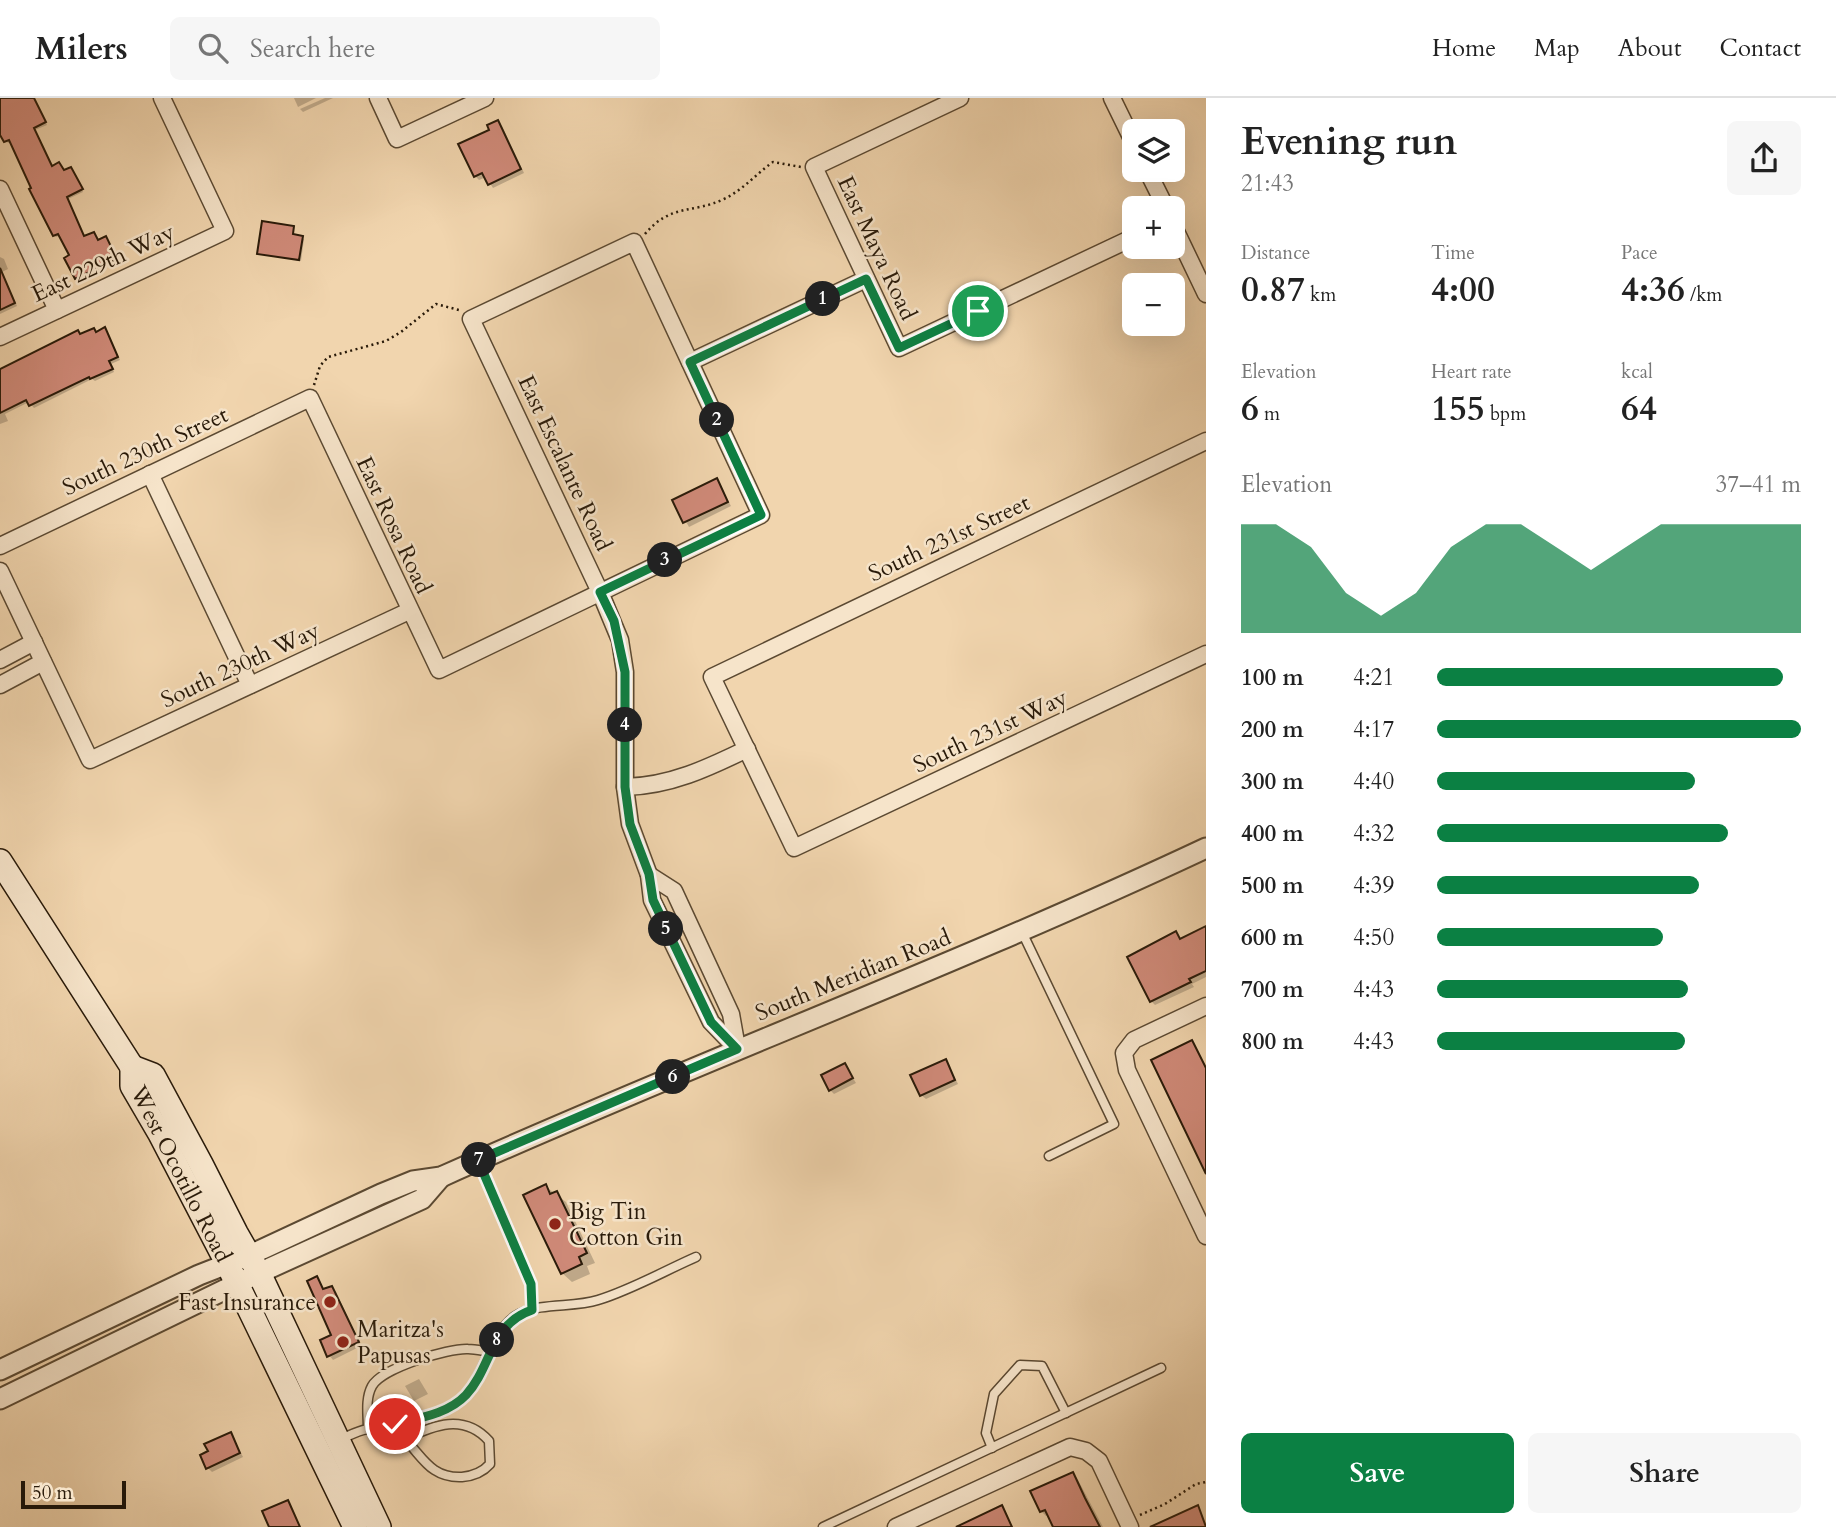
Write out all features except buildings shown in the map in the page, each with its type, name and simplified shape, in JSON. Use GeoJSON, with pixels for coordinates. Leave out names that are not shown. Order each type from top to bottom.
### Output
{"type":"FeatureCollection","features":[{"type":"Feature","properties":{"kind":"main road"},"geometry":{"type":"LineString","coordinates":[[0,861],[132,1067]]}},
{"type":"Feature","properties":{"kind":"main road","name":"West Ocotillo Road"},"geometry":{"type":"LineString","coordinates":[[355,1527],[232,1274],[132,1086],[132,1067],[153,1075],[255,1264],[379,1527]]}},
{"type":"Feature","properties":{"kind":"street","name":"East 229th Way"},"geometry":{"type":"LineString","coordinates":[[0,337],[225,231],[162,98]]}},
{"type":"Feature","properties":{"kind":"street"},"geometry":{"type":"LineString","coordinates":[[378,98],[397,139],[485,98]]}},
{"type":"Feature","properties":{"kind":"street"},"geometry":{"type":"LineString","coordinates":[[814,167],[960,98]]}},
{"type":"Feature","properties":{"kind":"street"},"geometry":{"type":"LineString","coordinates":[[1112,98],[1122,119]]}},
{"type":"Feature","properties":{"kind":"street","name":"East Maya Road"},"geometry":{"type":"LineString","coordinates":[[814,167],[899,348],[1122,243]]}},
{"type":"Feature","properties":{"kind":"street"},"geometry":{"type":"LineString","coordinates":[[0,189],[57,310]]}},
{"type":"Feature","properties":{"kind":"street"},"geometry":{"type":"LineString","coordinates":[[471,319],[634,242],[761,515],[600,592]]}},
{"type":"Feature","properties":{"kind":"street"},"geometry":{"type":"LineString","coordinates":[[1185,249],[1205,290]]}},
{"type":"Feature","properties":{"kind":"street"},"geometry":{"type":"LineString","coordinates":[[690,362],[866,279]]}},
{"type":"Feature","properties":{"kind":"street","name":"East Escalante Road"},"geometry":{"type":"LineString","coordinates":[[471,319],[614,621],[625,672],[625,787],[630,824],[649,874],[653,900],[711,1022],[737,1049]]}},
{"type":"Feature","properties":{"kind":"street","name":"South 230th Street"},"geometry":{"type":"LineString","coordinates":[[0,546],[310,398]]}},
{"type":"Feature","properties":{"kind":"street","name":"East Rosa Road"},"geometry":{"type":"LineString","coordinates":[[310,398],[439,670],[600,592]]}},
{"type":"Feature","properties":{"kind":"street","name":"South 231st Street"},"geometry":{"type":"LineString","coordinates":[[747,749],[712,677],[1206,441]]}},
{"type":"Feature","properties":{"kind":"street"},"geometry":{"type":"LineString","coordinates":[[150,474],[250,685]]}},
{"type":"Feature","properties":{"kind":"street"},"geometry":{"type":"LineString","coordinates":[[0,571],[43,662],[0,685]]}},
{"type":"Feature","properties":{"kind":"street","name":"South 230th Way"},"geometry":{"type":"LineString","coordinates":[[43,662],[90,760],[409,611]]}},
{"type":"Feature","properties":{"kind":"street"},"geometry":{"type":"LineString","coordinates":[[0,660],[34,642]]}},
{"type":"Feature","properties":{"kind":"street","name":"South 231st Way"},"geometry":{"type":"LineString","coordinates":[[747,749],[794,848],[1206,654]]}},
{"type":"Feature","properties":{"kind":"street"},"geometry":{"type":"LineString","coordinates":[[625,787],[650,786],[679,778],[708,768],[747,749]]}},
{"type":"Feature","properties":{"kind":"street","name":"South Meridian Road"},"geometry":{"type":"LineString","coordinates":[[0,1370],[255,1264],[422,1199],[441,1177],[478,1160],[737,1049],[1022,932],[1206,848]]}},
{"type":"Feature","properties":{"kind":"street"},"geometry":{"type":"LineString","coordinates":[[649,874],[674,891],[731,1014],[737,1049]]}},
{"type":"Feature","properties":{"kind":"street"},"geometry":{"type":"LineString","coordinates":[[1206,1006],[1134,1040],[1125,1053],[1127,1070],[1206,1236]]}},
{"type":"Feature","properties":{"kind":"street","name":"South Meridian Road"},"geometry":{"type":"LineString","coordinates":[[0,1399],[232,1274]]}},
{"type":"Feature","properties":{"kind":"street"},"geometry":{"type":"LineString","coordinates":[[896,1527],[929,1520],[1052,1453],[1070,1447],[1086,1451],[1099,1461],[1129,1524]]}},
{"type":"Feature","properties":{"kind":"lane"},"geometry":{"type":"LineString","coordinates":[[1022,932],[1114,1124],[1049,1156]]}},
{"type":"Feature","properties":{"kind":"lane"},"geometry":{"type":"LineString","coordinates":[[478,1160],[531,1284],[532,1310]]}},
{"type":"Feature","properties":{"kind":"lane"},"geometry":{"type":"LineString","coordinates":[[337,1441],[368,1429],[425,1417],[457,1402],[467,1393],[504,1328],[518,1315],[532,1310],[600,1300],[696,1257]]}},
{"type":"Feature","properties":{"kind":"lane"},"geometry":{"type":"LineString","coordinates":[[368,1429],[368,1396],[373,1382],[385,1373],[418,1360],[456,1351],[468,1349],[490,1352]]}},
{"type":"Feature","properties":{"kind":"lane"},"geometry":{"type":"LineString","coordinates":[[992,1448],[986,1433],[994,1394],[1020,1365],[1042,1366],[1066,1413]]}},
{"type":"Feature","properties":{"kind":"lane"},"geometry":{"type":"LineString","coordinates":[[823,1527],[1161,1368]]}},
{"type":"Feature","properties":{"kind":"lane"},"geometry":{"type":"LineString","coordinates":[[368,1429],[386,1429],[405,1439],[431,1469],[441,1474],[455,1477],[476,1475],[490,1464],[489,1441],[465,1424],[437,1426],[405,1439]]}},
{"type":"Feature","properties":{"kind":"path"},"geometry":{"type":"LineString","coordinates":[[634,242],[665,215],[722,200],[738,191],[773,162],[814,167]]}},
{"type":"Feature","properties":{"kind":"path"},"geometry":{"type":"LineString","coordinates":[[310,398],[320,366],[328,357],[386,341],[436,304],[455,308],[471,319]]}},
{"type":"Feature","properties":{"kind":"path"},"geometry":{"type":"LineString","coordinates":[[1129,1524],[1196,1484],[1206,1482]]}},
{"type":"Feature","properties":{"kind":"place","name":"Big Tin Cotton Gin"},"geometry":{"type":"Point","coordinates":[555,1224]}},
{"type":"Feature","properties":{"kind":"place","name":"Fast Insurance"},"geometry":{"type":"Point","coordinates":[330,1302]}},
{"type":"Feature","properties":{"kind":"place","name":"Maritza's Papusas"},"geometry":{"type":"Point","coordinates":[343,1342]}},
{"type":"Feature","properties":{"kind":"route"},"geometry":{"type":"LineString","coordinates":[[395,1424],[425,1417],[457,1402],[467,1393],[504,1328],[518,1315],[532,1310],[531,1284],[478,1160],[737,1049],[711,1022],[653,900],[649,874],[630,824],[625,787],[625,672],[620,640],[600,592],[761,515],[690,362],[866,279],[899,348],[978,311]]}}]}
